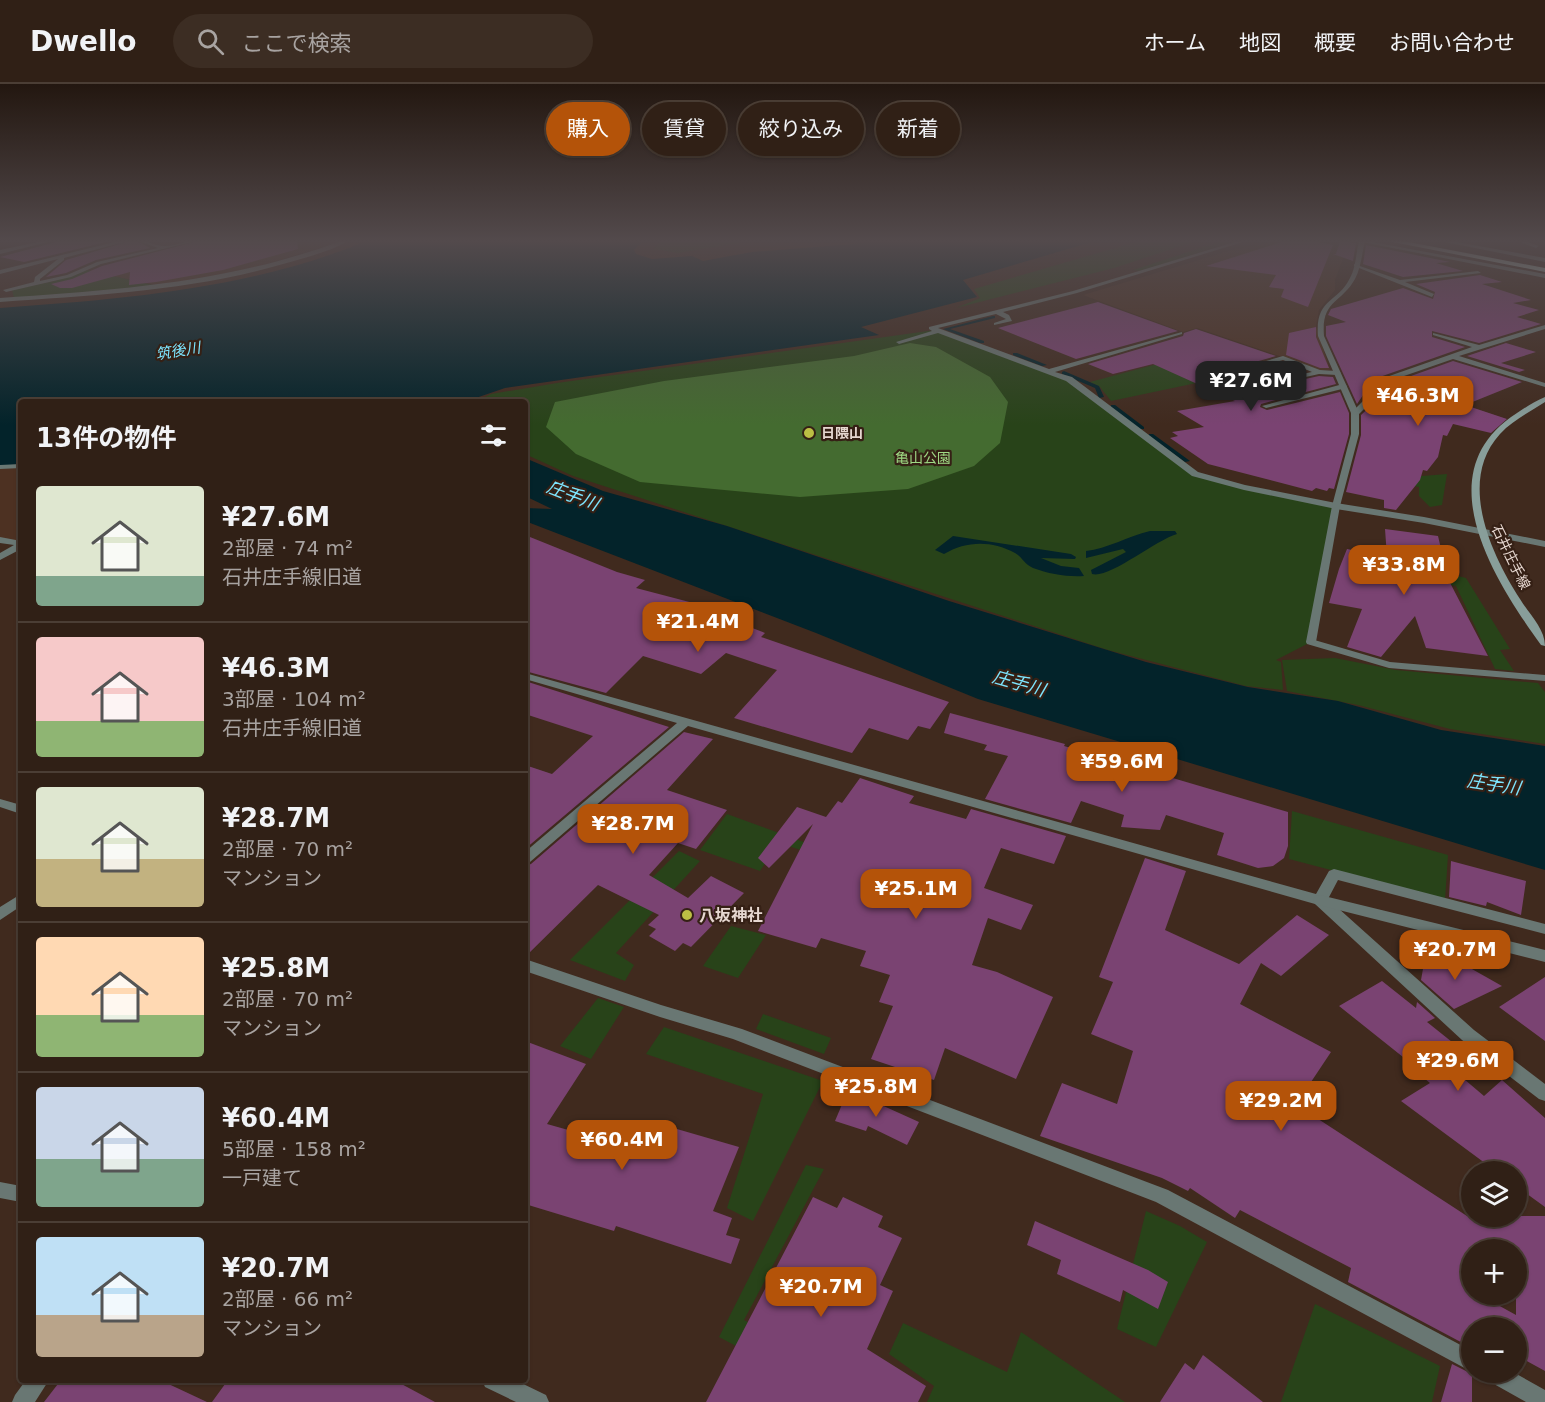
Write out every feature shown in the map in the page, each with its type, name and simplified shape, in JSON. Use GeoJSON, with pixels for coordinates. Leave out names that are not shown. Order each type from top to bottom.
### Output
{"type":"FeatureCollection","features":[{"type":"Feature","properties":{"kind":"main road","name":"石井庄手線"},"geometry":{"type":"LineString","coordinates":[[1545,399],[1507,423],[1491,440],[1481,457],[1475,493],[1480,532],[1522,613],[1545,643]]}},
{"type":"Feature","properties":{"kind":"street"},"geometry":{"type":"LineString","coordinates":[[1030,303],[931,328],[1050,371],[1083,387],[1093,398],[1195,474],[1244,488],[1545,544]]}},
{"type":"Feature","properties":{"kind":"street"},"geometry":{"type":"LineString","coordinates":[[1330,303],[1322,311],[1319,325],[1355,413],[1354,434],[1336,506],[1311,642],[1389,665],[1545,678]]}},
{"type":"Feature","properties":{"kind":"street"},"geometry":{"type":"LineString","coordinates":[[996,311],[1010,320],[996,324]]}},
{"type":"Feature","properties":{"kind":"street"},"geometry":{"type":"LineString","coordinates":[[1355,413],[1370,398],[1378,383],[1478,347],[1545,327]]}},
{"type":"Feature","properties":{"kind":"street"},"geometry":{"type":"LineString","coordinates":[[899,342],[938,331]]}},
{"type":"Feature","properties":{"kind":"street"},"geometry":{"type":"LineString","coordinates":[[1050,371],[1180,333]]}},
{"type":"Feature","properties":{"kind":"street"},"geometry":{"type":"LineString","coordinates":[[1435,334],[1478,347]]}},
{"type":"Feature","properties":{"kind":"street"},"geometry":{"type":"LineString","coordinates":[[1454,357],[1545,385]]}},
{"type":"Feature","properties":{"kind":"street"},"geometry":{"type":"LineString","coordinates":[[1238,370],[1283,358],[1319,372]]}},
{"type":"Feature","properties":{"kind":"street"},"geometry":{"type":"LineString","coordinates":[[1270,383],[1319,372],[1337,373]]}},
{"type":"Feature","properties":{"kind":"street"},"geometry":{"type":"LineString","coordinates":[[1266,406],[1343,386]]}},
{"type":"Feature","properties":{"kind":"street"},"geometry":{"type":"LineString","coordinates":[[0,467],[18,466]]}},
{"type":"Feature","properties":{"kind":"street"},"geometry":{"type":"LineString","coordinates":[[0,540],[18,544]]}},
{"type":"Feature","properties":{"kind":"street"},"geometry":{"type":"LineString","coordinates":[[0,557],[18,547]]}},
{"type":"Feature","properties":{"kind":"street"},"geometry":{"type":"LineString","coordinates":[[528,677],[1320,900],[1545,956]]}},
{"type":"Feature","properties":{"kind":"street"},"geometry":{"type":"LineString","coordinates":[[528,856],[686,721]]}},
{"type":"Feature","properties":{"kind":"street"},"geometry":{"type":"LineString","coordinates":[[0,804],[18,809]]}},
{"type":"Feature","properties":{"kind":"street"},"geometry":{"type":"LineString","coordinates":[[1320,900],[1334,874],[1545,929]]}},
{"type":"Feature","properties":{"kind":"street"},"geometry":{"type":"LineString","coordinates":[[1320,900],[1468,1035],[1545,1094]]}},
{"type":"Feature","properties":{"kind":"street"},"geometry":{"type":"LineString","coordinates":[[0,915],[18,901]]}},
{"type":"Feature","properties":{"kind":"street"},"geometry":{"type":"LineString","coordinates":[[528,966],[736,1034],[1162,1196],[1461,1356]]}},
{"type":"Feature","properties":{"kind":"street"},"geometry":{"type":"LineString","coordinates":[[0,1190],[18,1193]]}},
{"type":"Feature","properties":{"kind":"street"},"geometry":{"type":"LineString","coordinates":[[22,1402],[37,1383]]}},
{"type":"Feature","properties":{"kind":"street"},"geometry":{"type":"LineString","coordinates":[[498,1383],[539,1402]]}},
{"type":"Feature","properties":{"kind":"street"},"geometry":{"type":"LineString","coordinates":[[1512,1383],[1545,1401]]}},
{"type":"Feature","properties":{"kind":"shaded area"},"geometry":{"type":"Polygon","coordinates":[[[1103,303],[1325,303],[1319,310],[1316,326],[1330,370],[1320,370],[1197,328],[1183,332],[1103,303]]]}},
{"type":"Feature","properties":{"kind":"shaded area"},"geometry":{"type":"Polygon","coordinates":[[[18,466],[18,543],[0,540],[0,467],[18,466]]]}},
{"type":"Feature","properties":{"kind":"green space"},"geometry":{"type":"Polygon","coordinates":[[[969,303],[978,303],[956,308],[969,303]]]}},
{"type":"Feature","properties":{"kind":"green space","name":"亀山公園"},"geometry":{"type":"Polygon","coordinates":[[[935,330],[1067,380],[1195,474],[1336,506],[1311,642],[1276,660],[1281,662],[1283,690],[1246,686],[1108,650],[573,476],[528,455],[528,399],[481,399],[491,394],[935,330]]]}},
{"type":"Feature","properties":{"kind":"green space"},"geometry":{"type":"Polygon","coordinates":[[[910,343],[936,347],[990,377],[1008,402],[1000,443],[974,466],[908,489],[800,497],[640,482],[576,454],[546,427],[555,402],[664,381],[854,356],[910,343]]]}},
{"type":"Feature","properties":{"kind":"green space"},"geometry":{"type":"Polygon","coordinates":[[[1165,362],[1206,381],[1111,401],[1100,387],[1090,382],[1165,362]]]}},
{"type":"Feature","properties":{"kind":"green space"},"geometry":{"type":"Polygon","coordinates":[[[1359,464],[1422,476],[1447,474],[1442,505],[1430,507],[1419,496],[1419,487],[1357,476],[1359,464]]]}},
{"type":"Feature","properties":{"kind":"green space"},"geometry":{"type":"Polygon","coordinates":[[[1406,571],[1453,580],[1454,575],[1466,578],[1510,649],[1500,650],[1514,671],[1495,669],[1456,586],[1406,577],[1406,571]]]}},
{"type":"Feature","properties":{"kind":"green space"},"geometry":{"type":"Polygon","coordinates":[[[1335,658],[1396,670],[1538,683],[1545,692],[1545,744],[1450,729],[1358,705],[1287,691],[1282,660],[1335,658]]]}},
{"type":"Feature","properties":{"kind":"green space"},"geometry":{"type":"Polygon","coordinates":[[[1292,811],[1448,855],[1445,900],[1289,859],[1292,811]]]}},
{"type":"Feature","properties":{"kind":"green space"},"geometry":{"type":"Polygon","coordinates":[[[727,814],[820,848],[816,855],[779,843],[760,871],[700,850],[727,814]]]}},
{"type":"Feature","properties":{"kind":"green space"},"geometry":{"type":"Polygon","coordinates":[[[679,851],[700,861],[616,953],[634,965],[625,981],[570,960],[679,851]]]}},
{"type":"Feature","properties":{"kind":"green space"},"geometry":{"type":"Polygon","coordinates":[[[731,926],[766,935],[738,978],[703,966],[731,926]]]}},
{"type":"Feature","properties":{"kind":"green space"},"geometry":{"type":"Polygon","coordinates":[[[598,998],[624,1007],[591,1059],[560,1046],[598,998]]]}},
{"type":"Feature","properties":{"kind":"green space"},"geometry":{"type":"Polygon","coordinates":[[[763,1014],[831,1038],[824,1054],[756,1029],[763,1014]]]}},
{"type":"Feature","properties":{"kind":"green space"},"geometry":{"type":"Polygon","coordinates":[[[664,1027],[823,1081],[753,1221],[727,1208],[763,1094],[646,1054],[664,1027]]]}},
{"type":"Feature","properties":{"kind":"green space"},"geometry":{"type":"Polygon","coordinates":[[[806,1165],[824,1169],[744,1320],[765,1331],[753,1355],[719,1337],[806,1165]]]}},
{"type":"Feature","properties":{"kind":"green space"},"geometry":{"type":"Polygon","coordinates":[[[1146,1211],[1180,1226],[1207,1242],[1156,1347],[1117,1329],[1146,1211]]]}},
{"type":"Feature","properties":{"kind":"green space"},"geometry":{"type":"Polygon","coordinates":[[[1315,1304],[1440,1366],[1432,1402],[1281,1402],[1315,1304]]]}},
{"type":"Feature","properties":{"kind":"green space"},"geometry":{"type":"Polygon","coordinates":[[[903,1323],[1007,1372],[1021,1332],[1125,1402],[927,1402],[934,1386],[889,1354],[903,1323]]]}},
{"type":"Feature","properties":{"kind":"water","name":"筑後川"},"geometry":{"type":"Polygon","coordinates":[[[64,303],[956,303],[861,327],[879,335],[505,388],[473,399],[18,399],[18,464],[0,466],[0,308],[64,303]]]}},
{"type":"Feature","properties":{"kind":"water","name":"庄手川"},"geometry":{"type":"Polygon","coordinates":[[[528,459],[603,491],[727,526],[949,601],[1146,662],[1248,687],[1338,701],[1441,730],[1545,746],[1545,870],[978,699],[816,633],[528,522],[528,508],[552,509],[528,497],[528,459]]]}},
{"type":"Feature","properties":{"kind":"water"},"geometry":{"type":"Polygon","coordinates":[[[1150,531],[1175,531],[1177,534],[1109,571],[1092,574],[1091,570],[1126,552],[1123,549],[1086,558],[1086,551],[1102,548],[1150,531]]]}},
{"type":"Feature","properties":{"kind":"water"},"geometry":{"type":"Polygon","coordinates":[[[953,536],[1071,554],[1076,557],[1075,559],[1041,558],[1061,566],[1079,568],[1084,576],[1052,573],[1033,568],[1015,553],[988,544],[961,547],[944,554],[935,550],[953,536]]]}},
{"type":"Feature","properties":{"kind":"building"},"geometry":{"type":"Polygon","coordinates":[[[1099,303],[1178,331],[1076,359],[998,328],[1099,303]]]}},
{"type":"Feature","properties":{"kind":"building"},"geometry":{"type":"Polygon","coordinates":[[[1296,303],[1310,303],[1308,307],[1296,303]]]}},
{"type":"Feature","properties":{"kind":"building"},"geometry":{"type":"Polygon","coordinates":[[[1353,303],[1516,303],[1513,303],[1539,310],[1517,317],[1541,324],[1479,343],[1432,331],[1432,337],[1465,347],[1374,379],[1357,404],[1326,336],[1326,326],[1346,322],[1328,315],[1331,309],[1353,303]]]}},
{"type":"Feature","properties":{"kind":"building"},"geometry":{"type":"Polygon","coordinates":[[[1316,327],[1316,337],[1329,368],[1320,368],[1286,355],[1289,333],[1316,327]]]}},
{"type":"Feature","properties":{"kind":"building"},"geometry":{"type":"Polygon","coordinates":[[[1196,329],[1276,356],[1234,368],[1237,374],[1283,362],[1304,371],[1267,379],[1264,384],[1269,387],[1319,376],[1333,377],[1336,384],[1261,404],[1260,407],[1267,410],[1340,392],[1349,413],[1349,434],[1334,489],[1329,488],[1327,491],[1316,488],[1312,491],[1208,464],[1170,438],[1178,436],[1172,432],[1204,427],[1177,411],[1235,401],[1153,364],[1113,374],[1088,364],[1183,336],[1184,333],[1196,329]]]}},
{"type":"Feature","properties":{"kind":"building"},"geometry":{"type":"Polygon","coordinates":[[[1506,343],[1536,352],[1501,363],[1525,370],[1519,372],[1467,356],[1506,343]]]}},
{"type":"Feature","properties":{"kind":"building"},"geometry":{"type":"Polygon","coordinates":[[[1453,361],[1522,382],[1465,405],[1507,419],[1491,433],[1453,424],[1447,436],[1443,435],[1438,457],[1427,471],[1423,470],[1420,480],[1396,510],[1384,508],[1384,500],[1346,492],[1361,435],[1361,415],[1375,402],[1383,386],[1453,361]]]}},
{"type":"Feature","properties":{"kind":"building"},"geometry":{"type":"Polygon","coordinates":[[[1385,529],[1438,536],[1443,557],[1451,559],[1446,575],[1488,656],[1426,648],[1415,616],[1381,657],[1347,647],[1362,609],[1329,603],[1339,569],[1347,549],[1387,557],[1385,529]]]}},
{"type":"Feature","properties":{"kind":"building"},"geometry":{"type":"Polygon","coordinates":[[[528,536],[617,572],[645,580],[636,588],[697,604],[695,606],[765,633],[761,637],[949,702],[930,729],[918,726],[908,740],[869,728],[852,753],[734,718],[777,670],[726,653],[701,674],[643,656],[606,693],[528,672],[528,536]]]}},
{"type":"Feature","properties":{"kind":"building"},"geometry":{"type":"Polygon","coordinates":[[[528,682],[669,727],[528,846],[528,766],[552,774],[593,736],[528,715],[528,682]]]}},
{"type":"Feature","properties":{"kind":"building"},"geometry":{"type":"Polygon","coordinates":[[[950,713],[1065,744],[1064,746],[1288,812],[1288,846],[1284,858],[1273,866],[1258,868],[1217,855],[1224,833],[1166,815],[1160,830],[1121,827],[1124,815],[1081,801],[1071,823],[985,799],[1008,756],[984,750],[987,745],[944,733],[950,713]]]}},
{"type":"Feature","properties":{"kind":"building"},"geometry":{"type":"Polygon","coordinates":[[[684,732],[713,739],[667,790],[727,810],[696,849],[678,843],[649,875],[688,898],[711,876],[744,893],[691,947],[683,943],[675,951],[649,936],[656,929],[648,925],[659,915],[598,885],[528,954],[528,865],[684,732]]]}},
{"type":"Feature","properties":{"kind":"building"},"geometry":{"type":"Polygon","coordinates":[[[860,778],[914,796],[909,803],[966,819],[971,809],[1066,836],[1054,864],[1001,848],[984,888],[1033,905],[1021,930],[988,918],[972,965],[997,972],[1053,997],[1016,1079],[945,1048],[934,1080],[871,1059],[893,1006],[879,1002],[890,975],[860,966],[866,951],[821,938],[816,948],[758,931],[813,824],[769,868],[758,858],[797,807],[826,817],[838,801],[842,803],[860,778]]]}},
{"type":"Feature","properties":{"kind":"building"},"geometry":{"type":"Polygon","coordinates":[[[1145,858],[1186,871],[1165,930],[1239,964],[1297,915],[1329,935],[1281,976],[1261,963],[1240,1004],[1331,1052],[1311,1082],[1323,1090],[1309,1108],[1312,1109],[1309,1113],[1461,1212],[1461,1227],[1527,1227],[1527,1216],[1545,1216],[1545,1371],[1527,1361],[1527,1317],[1461,1317],[1461,1342],[1348,1282],[1351,1268],[1240,1210],[1235,1218],[1190,1188],[1188,1191],[1162,1178],[1040,1136],[1062,1083],[1117,1104],[1133,1051],[1091,1034],[1113,982],[1099,977],[1145,858]]]}},
{"type":"Feature","properties":{"kind":"building"},"geometry":{"type":"Polygon","coordinates":[[[1451,861],[1526,881],[1521,915],[1487,902],[1486,906],[1449,897],[1451,861]]]}},
{"type":"Feature","properties":{"kind":"building"},"geometry":{"type":"Polygon","coordinates":[[[1426,952],[1456,960],[1502,986],[1454,1009],[1421,980],[1426,952]]]}},
{"type":"Feature","properties":{"kind":"building"},"geometry":{"type":"Polygon","coordinates":[[[1545,977],[1545,1041],[1499,1007],[1545,977]]]}},
{"type":"Feature","properties":{"kind":"building"},"geometry":{"type":"Polygon","coordinates":[[[1382,981],[1416,1008],[1417,1002],[1435,1018],[1427,1022],[1462,1050],[1444,1062],[1484,1096],[1502,1080],[1545,1118],[1545,1207],[1527,1194],[1527,1161],[1482,1161],[1401,1101],[1430,1083],[1407,1064],[1408,1061],[1339,1006],[1382,981]]]}},
{"type":"Feature","properties":{"kind":"building"},"geometry":{"type":"Polygon","coordinates":[[[528,1042],[586,1064],[547,1124],[657,1155],[670,1127],[739,1147],[713,1211],[732,1218],[726,1235],[740,1239],[731,1264],[616,1226],[614,1231],[528,1205],[528,1042]]]}},
{"type":"Feature","properties":{"kind":"building"},"geometry":{"type":"Polygon","coordinates":[[[857,1094],[919,1122],[907,1145],[868,1126],[866,1131],[835,1121],[846,1095],[856,1098],[857,1094]]]}},
{"type":"Feature","properties":{"kind":"building"},"geometry":{"type":"Polygon","coordinates":[[[813,1197],[837,1208],[843,1197],[883,1216],[878,1227],[902,1238],[880,1285],[893,1291],[867,1349],[926,1386],[918,1402],[706,1402],[813,1197]]]}},
{"type":"Feature","properties":{"kind":"building"},"geometry":{"type":"Polygon","coordinates":[[[1035,1221],[1148,1270],[1168,1282],[1158,1309],[1123,1290],[1120,1302],[1057,1274],[1061,1260],[1027,1245],[1035,1221]]]}},
{"type":"Feature","properties":{"kind":"building"},"geometry":{"type":"Polygon","coordinates":[[[1203,1355],[1263,1402],[1160,1402],[1185,1363],[1194,1370],[1203,1355]]]}},
{"type":"Feature","properties":{"kind":"building"},"geometry":{"type":"Polygon","coordinates":[[[1452,1364],[1461,1368],[1461,1383],[1472,1383],[1472,1402],[1441,1402],[1452,1364]]]}},
{"type":"Feature","properties":{"kind":"building"},"geometry":{"type":"Polygon","coordinates":[[[59,1383],[166,1383],[207,1402],[44,1402],[59,1383]]]}},
{"type":"Feature","properties":{"kind":"building"},"geometry":{"type":"Polygon","coordinates":[[[226,1383],[400,1383],[435,1402],[212,1402],[226,1383]]]}},
{"type":"Feature","properties":{"kind":"waterway"},"geometry":{"type":"LineString","coordinates":[[982,342],[945,329],[993,317]]}},
{"type":"Feature","properties":{"kind":"waterway"},"geometry":{"type":"LineString","coordinates":[[1015,354],[1044,365]]}},
{"type":"Feature","properties":{"kind":"waterway"},"geometry":{"type":"LineString","coordinates":[[1064,373],[1097,387],[1101,397]]}},
{"type":"Feature","properties":{"kind":"waterway"},"geometry":{"type":"LineString","coordinates":[[1113,406],[1142,428]]}},
{"type":"Feature","properties":{"kind":"waterway"},"geometry":{"type":"LineString","coordinates":[[1151,435],[1187,461]]}},
{"type":"Feature","properties":{"kind":"place","name":"日隈山"},"geometry":{"type":"Point","coordinates":[809,433]}},
{"type":"Feature","properties":{"kind":"place","name":"八坂神社"},"geometry":{"type":"Point","coordinates":[687,915]}}]}
